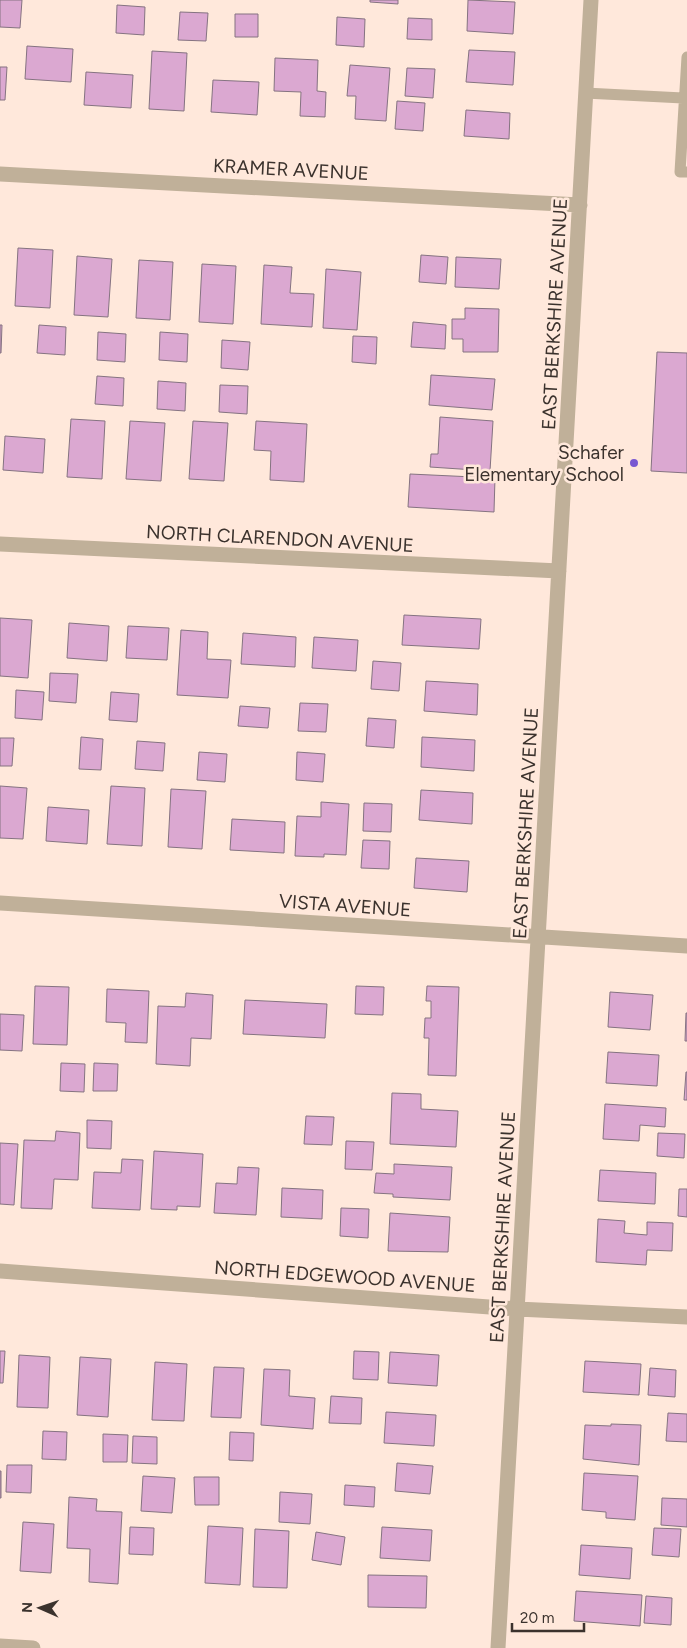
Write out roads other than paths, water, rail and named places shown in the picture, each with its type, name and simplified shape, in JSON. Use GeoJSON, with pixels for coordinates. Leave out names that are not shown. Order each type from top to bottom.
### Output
{"type":"FeatureCollection","features":[{"type":"Feature","properties":{"kind":"street","name":"EAST BERKSHIRE AVENUE"},"geometry":{"type":"LineString","coordinates":[[498,1648],[591,0]]}},
{"type":"Feature","properties":{"kind":"street","name":"KRAMER AVENUE"},"geometry":{"type":"LineString","coordinates":[[0,174],[580,205]]}},
{"type":"Feature","properties":{"kind":"street","name":"NORTH CLARENDON AVENUE"},"geometry":{"type":"LineString","coordinates":[[0,544],[559,571]]}},
{"type":"Feature","properties":{"kind":"street","name":"VISTA AVENUE"},"geometry":{"type":"LineString","coordinates":[[0,903],[687,946]]}},
{"type":"Feature","properties":{"kind":"street","name":"NORTH EDGEWOOD AVENUE"},"geometry":{"type":"LineString","coordinates":[[0,1271],[517,1309],[687,1318]]}},
{"type":"Feature","properties":{"kind":"street"},"geometry":{"type":"LineString","coordinates":[[0,1646],[33,1648]]}},
{"type":"Feature","properties":{"kind":"lane"},"geometry":{"type":"LineString","coordinates":[[687,57],[680,172],[687,172]]}},
{"type":"Feature","properties":{"kind":"lane"},"geometry":{"type":"LineString","coordinates":[[585,92],[684,98]]}},
{"type":"Feature","properties":{"kind":"place","name":"Schafer Elementary School"},"geometry":{"type":"Point","coordinates":[634,463]}}]}
